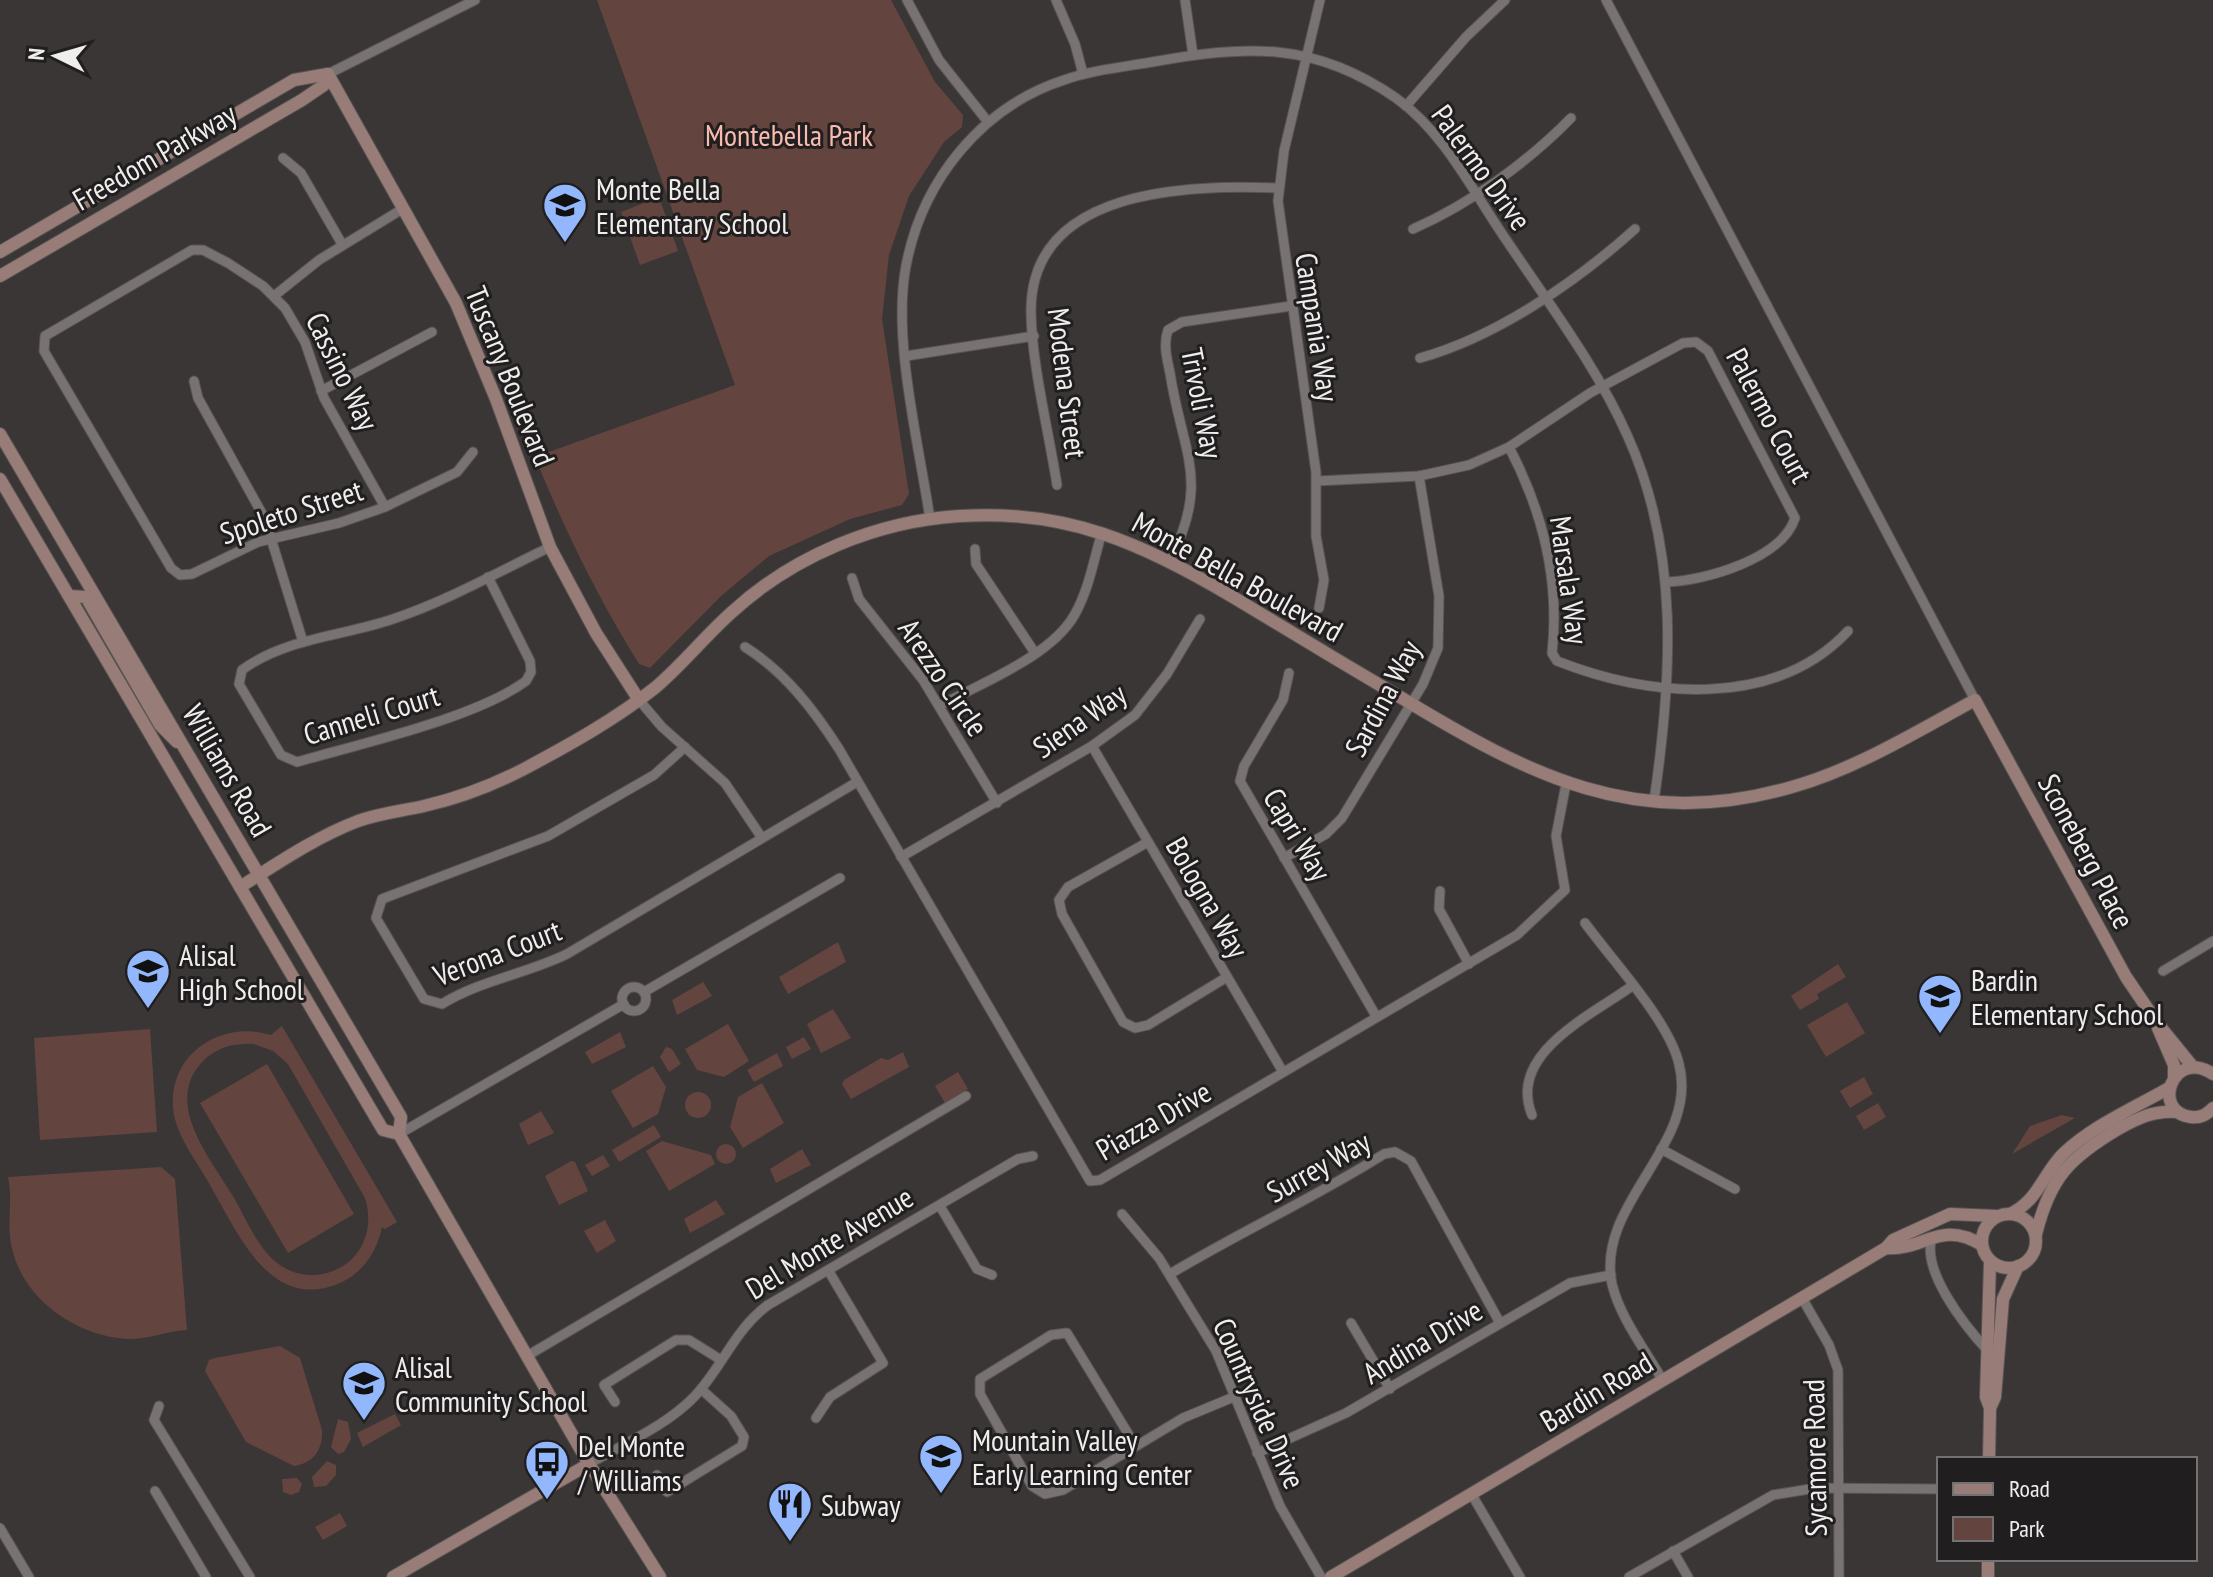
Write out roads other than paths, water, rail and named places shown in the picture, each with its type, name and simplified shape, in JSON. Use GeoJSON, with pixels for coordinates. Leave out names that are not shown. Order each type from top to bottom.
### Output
{"type":"FeatureCollection","features":[{"type":"Feature","properties":{"kind":"street","name":"Freedom Parkway"},"geometry":{"type":"LineString","coordinates":[[0,252],[294,80],[328,74],[475,0]]}},
{"type":"Feature","properties":{"kind":"street"},"geometry":{"type":"LineString","coordinates":[[907,0],[939,60],[988,122]]}},
{"type":"Feature","properties":{"kind":"street"},"geometry":{"type":"LineString","coordinates":[[1056,0],[1075,44],[1083,74]]}},
{"type":"Feature","properties":{"kind":"street"},"geometry":{"type":"LineString","coordinates":[[1185,0],[1193,55]]}},
{"type":"Feature","properties":{"kind":"street","name":"Campania Way"},"geometry":{"type":"LineString","coordinates":[[1319,608],[1324,580],[1316,528],[1317,481],[1279,224],[1278,188],[1320,0]]}},
{"type":"Feature","properties":{"kind":"street"},"geometry":{"type":"LineString","coordinates":[[1406,106],[1466,37],[1505,0]]}},
{"type":"Feature","properties":{"kind":"street"},"geometry":{"type":"LineString","coordinates":[[1606,0],[1975,700]]}},
{"type":"Feature","properties":{"kind":"street","name":"Palermo Drive"},"geometry":{"type":"LineString","coordinates":[[930,519],[906,356],[903,284],[919,220],[945,170],[988,122],[1043,88],[1083,74],[1193,55],[1255,48],[1306,55],[1350,71],[1406,106],[1439,139],[1603,386],[1645,482],[1666,582],[1669,641],[1654,801]]}},
{"type":"Feature","properties":{"kind":"street","name":"Freedom Parkway"},"geometry":{"type":"LineString","coordinates":[[0,276],[302,100],[324,85],[328,74]]}},
{"type":"Feature","properties":{"kind":"street","name":"Tuscany Boulevard"},"geometry":{"type":"LineString","coordinates":[[328,74],[456,303],[479,356],[550,547],[596,633],[639,700]]}},
{"type":"Feature","properties":{"kind":"street"},"geometry":{"type":"LineString","coordinates":[[1413,229],[1474,193],[1537,150],[1571,118]]}},
{"type":"Feature","properties":{"kind":"street"},"geometry":{"type":"LineString","coordinates":[[283,158],[301,173],[342,244]]}},
{"type":"Feature","properties":{"kind":"street","name":"Modena Street"},"geometry":{"type":"LineString","coordinates":[[1057,485],[1034,336],[1032,298],[1043,260],[1059,236],[1088,213],[1113,203],[1227,187],[1278,188]]}},
{"type":"Feature","properties":{"kind":"street"},"geometry":{"type":"LineString","coordinates":[[274,296],[342,244],[404,208]]}},
{"type":"Feature","properties":{"kind":"street"},"geometry":{"type":"LineString","coordinates":[[1420,358],[1472,342],[1597,261],[1635,229]]}},
{"type":"Feature","properties":{"kind":"street","name":"Cassino Way"},"geometry":{"type":"LineString","coordinates":[[44,351],[48,334],[192,250],[203,250],[274,296],[300,331],[321,391],[385,507]]}},
{"type":"Feature","properties":{"kind":"street","name":"Trivoli Way"},"geometry":{"type":"LineString","coordinates":[[1170,560],[1188,516],[1193,485],[1190,455],[1173,396],[1165,341],[1168,330],[1182,322],[1291,306]]}},
{"type":"Feature","properties":{"kind":"street"},"geometry":{"type":"LineString","coordinates":[[321,391],[432,332]]}},
{"type":"Feature","properties":{"kind":"street"},"geometry":{"type":"LineString","coordinates":[[906,356],[1034,336]]}},
{"type":"Feature","properties":{"kind":"street","name":"Palermo Court"},"geometry":{"type":"LineString","coordinates":[[1603,386],[1683,343],[1692,341],[1704,345],[1794,511],[1790,529],[1740,565],[1710,577],[1666,582]]}},
{"type":"Feature","properties":{"kind":"street","name":"Spoleto Street"},"geometry":{"type":"LineString","coordinates":[[44,351],[173,570],[188,575],[271,538],[339,523],[385,507],[457,472],[473,452]]}},
{"type":"Feature","properties":{"kind":"street"},"geometry":{"type":"LineString","coordinates":[[194,381],[198,398],[241,471],[271,538],[303,642]]}},
{"type":"Feature","properties":{"kind":"street"},"geometry":{"type":"LineString","coordinates":[[1317,481],[1419,476],[1469,465],[1509,447],[1603,386]]}},
{"type":"Feature","properties":{"kind":"street","name":"Williams Road"},"geometry":{"type":"LineString","coordinates":[[0,434],[401,1117],[399,1134],[589,1464],[660,1577]]}},
{"type":"Feature","properties":{"kind":"street","name":"Marsala Way"},"geometry":{"type":"LineString","coordinates":[[1509,447],[1529,488],[1544,533],[1554,593],[1553,658],[1613,681],[1666,690]]}},
{"type":"Feature","properties":{"kind":"street","name":"Sardina Way"},"geometry":{"type":"LineString","coordinates":[[1284,858],[1326,834],[1342,818],[1435,659],[1440,623],[1419,476]]}},
{"type":"Feature","properties":{"kind":"street","name":"Williams Road"},"geometry":{"type":"LineString","coordinates":[[0,479],[383,1130],[399,1134]]}},
{"type":"Feature","properties":{"kind":"street","name":"Monte Bella Boulevard"},"geometry":{"type":"LineString","coordinates":[[240,887],[322,838],[358,821],[459,797],[504,779],[639,700],[737,607],[772,580],[853,539],[930,519],[1018,516],[1065,522],[1102,532],[1170,560],[1507,760],[1566,784],[1654,801],[1732,799],[1791,788],[1853,764],[1975,700]]}},
{"type":"Feature","properties":{"kind":"street"},"geometry":{"type":"LineString","coordinates":[[939,706],[1035,653],[1056,638],[1075,614],[1102,532]]}},
{"type":"Feature","properties":{"kind":"street","name":"Canneli Court"},"geometry":{"type":"LineString","coordinates":[[488,577],[530,661],[531,672],[526,681],[444,718],[291,762],[281,755],[237,679],[246,667],[303,642],[395,619],[550,547]]}},
{"type":"Feature","properties":{"kind":"street"},"geometry":{"type":"LineString","coordinates":[[975,549],[976,564],[1035,653]]}},
{"type":"Feature","properties":{"kind":"street","name":"Arezzo Circle"},"geometry":{"type":"LineString","coordinates":[[852,578],[859,599],[907,657],[997,803]]}},
{"type":"Feature","properties":{"kind":"street"},"geometry":{"type":"LineString","coordinates":[[69,596],[86,597],[160,725],[190,755]]}},
{"type":"Feature","properties":{"kind":"street","name":"Siena Way"},"geometry":{"type":"LineString","coordinates":[[901,857],[1092,746],[1135,715],[1151,697],[1200,619]]}},
{"type":"Feature","properties":{"kind":"street"},"geometry":{"type":"LineString","coordinates":[[1666,690],[1718,688],[1771,677],[1829,651],[1848,631]]}},
{"type":"Feature","properties":{"kind":"street","name":"Piazza Drive"},"geometry":{"type":"LineString","coordinates":[[745,647],[773,667],[827,731],[1090,1181],[1100,1180],[1517,935],[1565,890],[1556,836],[1566,784]]}},
{"type":"Feature","properties":{"kind":"street","name":"Capri Way"},"geometry":{"type":"LineString","coordinates":[[1289,673],[1283,700],[1244,766],[1240,781],[1376,1016]]}},
{"type":"Feature","properties":{"kind":"street"},"geometry":{"type":"LineString","coordinates":[[639,700],[725,783],[762,838]]}},
{"type":"Feature","properties":{"kind":"street","name":"Sconeberg Place"},"geometry":{"type":"LineString","coordinates":[[1975,700],[2110,949],[2158,1024],[2193,1067]]}},
{"type":"Feature","properties":{"kind":"street","name":"Bologna Way"},"geometry":{"type":"LineString","coordinates":[[1092,746],[1283,1072]]}},
{"type":"Feature","properties":{"kind":"street","name":"Verona Court"},"geometry":{"type":"LineString","coordinates":[[685,747],[654,775],[548,836],[382,899],[376,918],[424,999],[442,1004],[479,985],[547,964],[857,782]]}},
{"type":"Feature","properties":{"kind":"street"},"geometry":{"type":"LineString","coordinates":[[1148,842],[1068,887],[1059,900],[1062,914],[1123,1022],[1135,1028],[1148,1025],[1227,977]]}},
{"type":"Feature","properties":{"kind":"street"},"geometry":{"type":"LineString","coordinates":[[644,992],[840,878]]}},
{"type":"Feature","properties":{"kind":"street"},"geometry":{"type":"LineString","coordinates":[[1440,891],[1439,909],[1469,964]]}},
{"type":"Feature","properties":{"kind":"street"},"geometry":{"type":"LineString","coordinates":[[1585,923],[1669,1038],[1682,1076],[1679,1108],[1617,1231],[1612,1249],[1611,1275],[1621,1308],[1663,1381]]}},
{"type":"Feature","properties":{"kind":"street"},"geometry":{"type":"LineString","coordinates":[[2163,971],[2213,941]]}},
{"type":"Feature","properties":{"kind":"street"},"geometry":{"type":"LineString","coordinates":[[1532,1115],[1525,1093],[1528,1075],[1536,1061],[1550,1046],[1632,986]]}},
{"type":"Feature","properties":{"kind":"street"},"geometry":{"type":"LineString","coordinates":[[399,1134],[624,1004],[627,990],[637,987],[644,992],[646,1003],[639,1010],[632,1011],[624,1004]]}},
{"type":"Feature","properties":{"kind":"street","name":"Sconeberg Place"},"geometry":{"type":"LineString","coordinates":[[2158,1024],[2174,1065],[2171,1103],[2178,1112]]}},
{"type":"Feature","properties":{"kind":"street"},"geometry":{"type":"LineString","coordinates":[[1989,1457],[1990,1408],[1986,1397],[1990,1262],[1982,1245],[1987,1225],[1996,1216],[2010,1214],[2031,1201],[2054,1166],[2072,1146],[2193,1067],[2211,1071]]}},
{"type":"Feature","properties":{"kind":"street"},"geometry":{"type":"LineString","coordinates":[[527,1356],[966,1096]]}},
{"type":"Feature","properties":{"kind":"street"},"geometry":{"type":"LineString","coordinates":[[1990,1408],[1995,1397],[2003,1299],[2018,1266],[2032,1255],[2048,1194],[2073,1159],[2136,1119],[2160,1111],[2199,1117],[2213,1108]]}},
{"type":"Feature","properties":{"kind":"street"},"geometry":{"type":"LineString","coordinates":[[1661,1149],[1735,1189]]}},
{"type":"Feature","properties":{"kind":"street","name":"Surrey Way"},"geometry":{"type":"LineString","coordinates":[[1170,1274],[1220,1244],[1281,1216],[1384,1154],[1395,1152],[1411,1161],[1500,1323]]}},
{"type":"Feature","properties":{"kind":"street","name":"Del Monte Avenue"},"geometry":{"type":"LineString","coordinates":[[393,1577],[674,1414],[701,1389],[756,1313],[1018,1159],[1033,1156]]}},
{"type":"Feature","properties":{"kind":"street"},"geometry":{"type":"LineString","coordinates":[[940,1206],[977,1269],[992,1275]]}},
{"type":"Feature","properties":{"kind":"street","name":"Countryside Drive"},"geometry":{"type":"LineString","coordinates":[[1122,1214],[1170,1274],[1216,1351],[1280,1506],[1321,1577]]}},
{"type":"Feature","properties":{"kind":"street","name":"Bardin Road"},"geometry":{"type":"LineString","coordinates":[[1331,1577],[1886,1248],[1896,1239],[1950,1214],[1996,1216]]}},
{"type":"Feature","properties":{"kind":"street"},"geometry":{"type":"LineString","coordinates":[[2010,1214],[2030,1223],[2036,1234]]}},
{"type":"Feature","properties":{"kind":"street"},"geometry":{"type":"LineString","coordinates":[[1932,1235],[1930,1257],[1965,1327],[1988,1351]]}},
{"type":"Feature","properties":{"kind":"street","name":"Bardin Road"},"geometry":{"type":"LineString","coordinates":[[1886,1248],[1896,1249],[1932,1235],[1959,1235],[1982,1245]]}},
{"type":"Feature","properties":{"kind":"street"},"geometry":{"type":"LineString","coordinates":[[1990,1262],[2000,1266],[2018,1266]]}},
{"type":"Feature","properties":{"kind":"street"},"geometry":{"type":"LineString","coordinates":[[816,1418],[830,1397],[883,1363],[828,1270]]}},
{"type":"Feature","properties":{"kind":"street","name":"Andina Drive"},"geometry":{"type":"LineString","coordinates":[[1257,1453],[1326,1423],[1390,1389],[1570,1283],[1611,1275]]}},
{"type":"Feature","properties":{"kind":"street","name":"Sycamore Road"},"geometry":{"type":"LineString","coordinates":[[1802,1298],[1829,1345],[1838,1370],[1839,1577]]}},
{"type":"Feature","properties":{"kind":"street"},"geometry":{"type":"LineString","coordinates":[[1965,1327],[1979,1326],[1989,1316]]}},
{"type":"Feature","properties":{"kind":"street"},"geometry":{"type":"LineString","coordinates":[[1351,1323],[1390,1389]]}},
{"type":"Feature","properties":{"kind":"street"},"geometry":{"type":"LineString","coordinates":[[1135,1445],[1067,1333],[1055,1333],[985,1373],[979,1383],[980,1394],[1032,1486],[1040,1493],[1056,1493],[1190,1415],[1236,1396]]}},
{"type":"Feature","properties":{"kind":"street"},"geometry":{"type":"LineString","coordinates":[[615,1402],[604,1385],[676,1340],[689,1340],[721,1360]]}},
{"type":"Feature","properties":{"kind":"street"},"geometry":{"type":"LineString","coordinates":[[657,1475],[667,1492],[742,1446],[744,1437],[731,1416],[701,1389]]}},
{"type":"Feature","properties":{"kind":"street"},"geometry":{"type":"LineString","coordinates":[[159,1406],[154,1420],[250,1577]]}},
{"type":"Feature","properties":{"kind":"street"},"geometry":{"type":"LineString","coordinates":[[1629,1577],[1773,1495],[1802,1489],[1937,1489]]}},
{"type":"Feature","properties":{"kind":"street"},"geometry":{"type":"LineString","coordinates":[[155,1491],[206,1577]]}},
{"type":"Feature","properties":{"kind":"street"},"geometry":{"type":"LineString","coordinates":[[1472,1495],[1520,1577]]}},
{"type":"Feature","properties":{"kind":"street"},"geometry":{"type":"LineString","coordinates":[[0,1528],[29,1577]]}},
{"type":"Feature","properties":{"kind":"street"},"geometry":{"type":"LineString","coordinates":[[1673,1551],[1688,1577]]}},
{"type":"Feature","properties":{"kind":"place","name":"Monte Bella Elementary School"},"geometry":{"type":"Point","coordinates":[565,244]}},
{"type":"Feature","properties":{"kind":"place","name":"Alisal High School"},"geometry":{"type":"Point","coordinates":[148,1010]}},
{"type":"Feature","properties":{"kind":"place","name":"Bardin Elementary School"},"geometry":{"type":"Point","coordinates":[1940,1035]}},
{"type":"Feature","properties":{"kind":"place","name":"Alisal Community School"},"geometry":{"type":"Point","coordinates":[364,1422]}},
{"type":"Feature","properties":{"kind":"place","name":"Mountain Valley Early Learning Center"},"geometry":{"type":"Point","coordinates":[941,1495]}},
{"type":"Feature","properties":{"kind":"place","name":"Del Monte / Williams"},"geometry":{"type":"Point","coordinates":[547,1501]}},
{"type":"Feature","properties":{"kind":"place","name":"Subway"},"geometry":{"type":"Point","coordinates":[790,1543]}},
{"type":"Feature","properties":{"kind":"park label","name":"Montebella Park"},"geometry":{"type":"Point","coordinates":[789,134]}}]}
